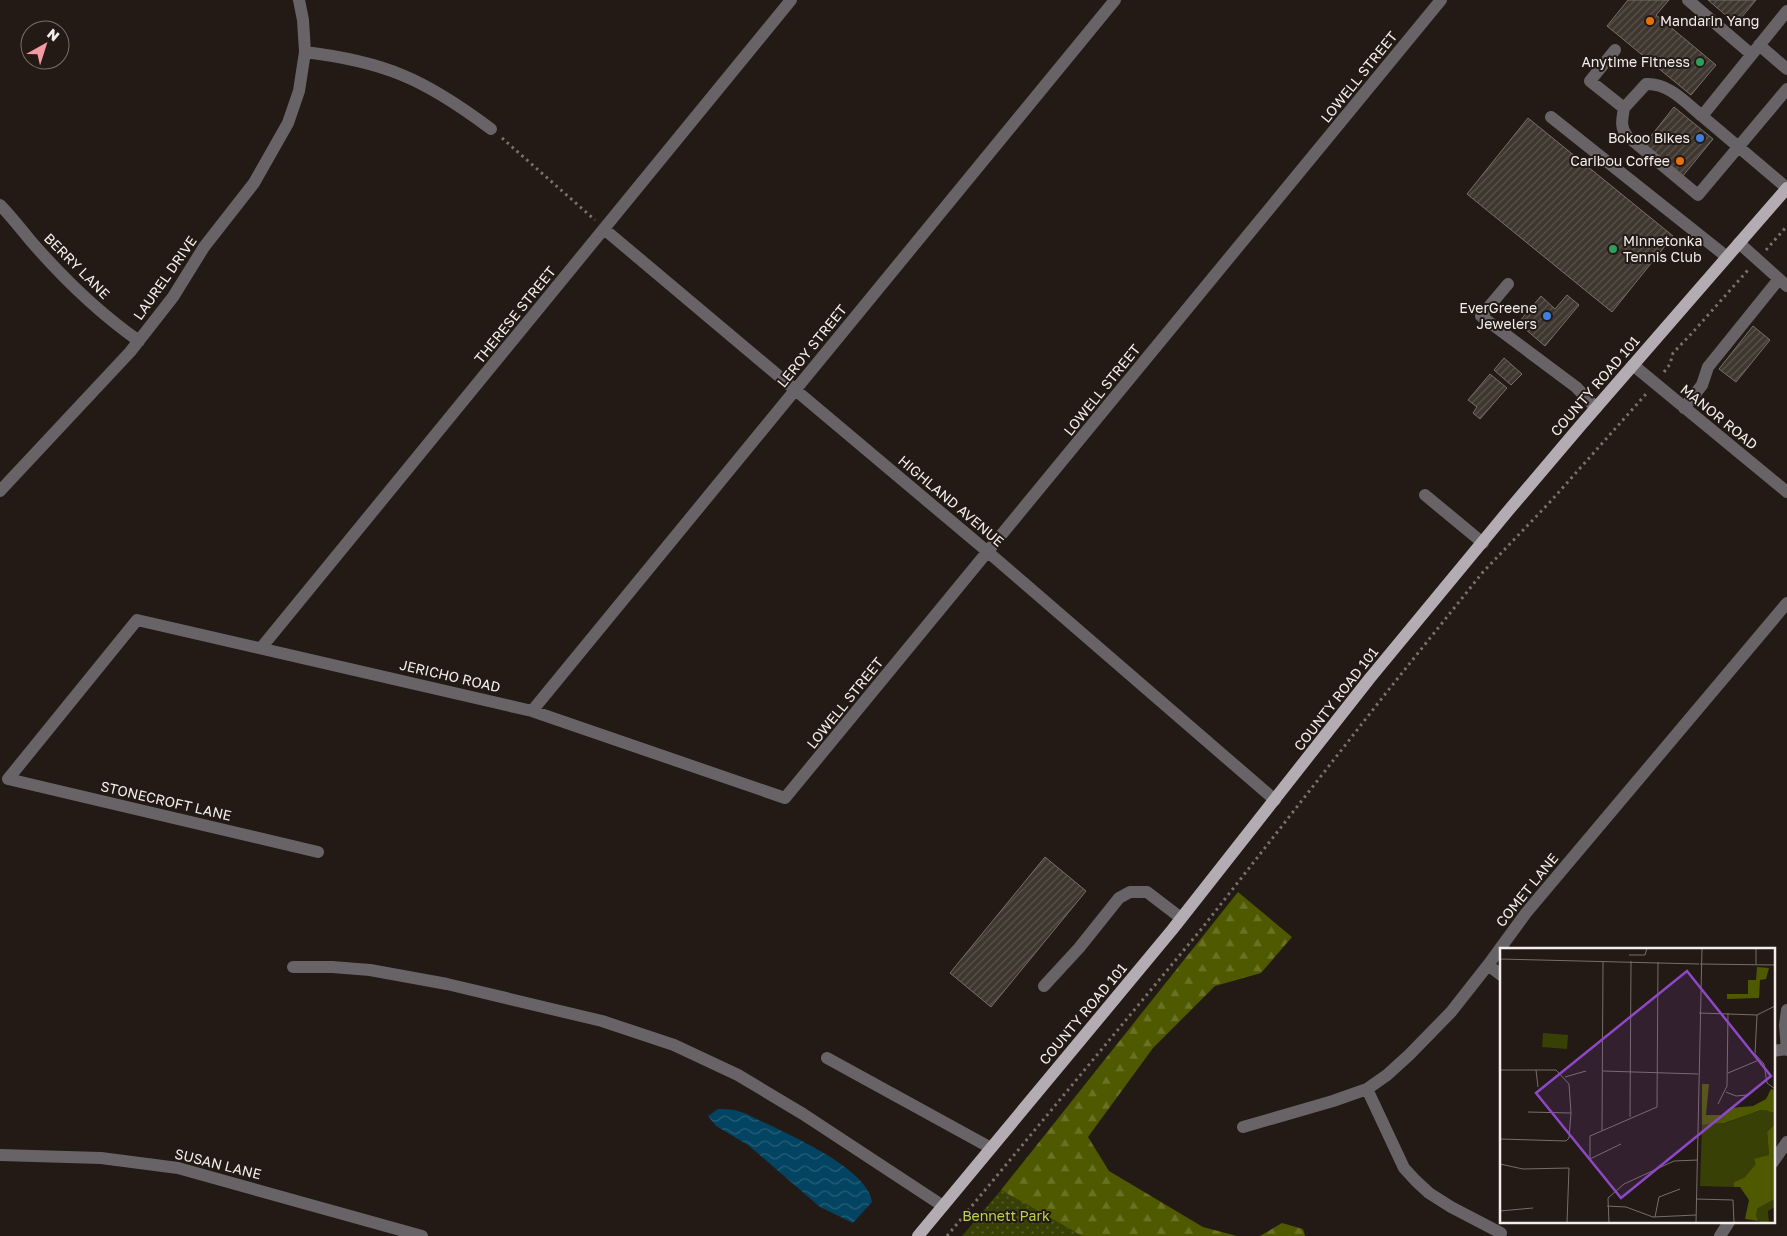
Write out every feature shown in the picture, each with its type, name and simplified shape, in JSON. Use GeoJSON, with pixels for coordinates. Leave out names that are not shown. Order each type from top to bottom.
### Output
{"type":"FeatureCollection","features":[{"type":"Feature","properties":{"kind":"main road","name":"COUNTY ROAD 101"},"geometry":{"type":"LineString","coordinates":[[918,1236],[1181,918],[1370,678],[1482,542],[1787,188]]}},
{"type":"Feature","properties":{"kind":"street"},"geometry":{"type":"LineString","coordinates":[[299,0],[303,20],[305,52],[332,55],[358,61],[402,75],[435,92],[491,128]]}},
{"type":"Feature","properties":{"kind":"street","name":"THERESE STREET"},"geometry":{"type":"LineString","coordinates":[[261,648],[792,0]]}},
{"type":"Feature","properties":{"kind":"street","name":"LEROY STREET"},"geometry":{"type":"LineString","coordinates":[[532,711],[1115,0]]}},
{"type":"Feature","properties":{"kind":"street","name":"LOWELL STREET"},"geometry":{"type":"LineString","coordinates":[[785,798],[1441,0]]}},
{"type":"Feature","properties":{"kind":"street"},"geometry":{"type":"LineString","coordinates":[[1688,0],[1755,50],[1787,69]]}},
{"type":"Feature","properties":{"kind":"street"},"geometry":{"type":"LineString","coordinates":[[1702,116],[1787,11]]}},
{"type":"Feature","properties":{"kind":"street"},"geometry":{"type":"LineString","coordinates":[[1615,50],[1590,81],[1624,108]]}},
{"type":"Feature","properties":{"kind":"street","name":"LAUREL DRIVE"},"geometry":{"type":"LineString","coordinates":[[0,491],[80,407],[139,341],[173,296],[204,247],[254,182],[288,123],[299,90],[305,52]]}},
{"type":"Feature","properties":{"kind":"street"},"geometry":{"type":"LineString","coordinates":[[1787,89],[1738,147],[1698,195],[1622,130],[1624,108],[1646,84],[1655,83],[1676,93],[1738,147],[1787,188]]}},
{"type":"Feature","properties":{"kind":"street"},"geometry":{"type":"LineString","coordinates":[[1551,117],[1727,257]]}},
{"type":"Feature","properties":{"kind":"street","name":"BERRY LANE"},"geometry":{"type":"LineString","coordinates":[[0,205],[72,286],[118,326],[139,341]]}},
{"type":"Feature","properties":{"kind":"street","name":"HIGHLAND AVENUE"},"geometry":{"type":"LineString","coordinates":[[604,229],[988,552],[1275,800]]}},
{"type":"Feature","properties":{"kind":"street"},"geometry":{"type":"LineString","coordinates":[[1684,408],[1702,385],[1708,367],[1783,282],[1739,243]]}},
{"type":"Feature","properties":{"kind":"street"},"geometry":{"type":"LineString","coordinates":[[1508,284],[1481,316],[1576,387],[1596,408]]}},
{"type":"Feature","properties":{"kind":"street","name":"MANOR ROAD"},"geometry":{"type":"LineString","coordinates":[[1633,365],[1787,492]]}},
{"type":"Feature","properties":{"kind":"street"},"geometry":{"type":"LineString","coordinates":[[1425,495],[1482,542]]}},
{"type":"Feature","properties":{"kind":"street","name":"COMET LANE"},"geometry":{"type":"LineString","coordinates":[[1500,948],[1526,913],[1787,603]]}},
{"type":"Feature","properties":{"kind":"street","name":"JERICHO ROAD"},"geometry":{"type":"LineString","coordinates":[[8,779],[137,620],[532,711],[785,798]]}},
{"type":"Feature","properties":{"kind":"street","name":"STONECROFT LANE"},"geometry":{"type":"LineString","coordinates":[[8,779],[318,852]]}},
{"type":"Feature","properties":{"kind":"street"},"geometry":{"type":"LineString","coordinates":[[1044,986],[1079,948],[1119,898],[1130,892],[1147,892],[1181,918]]}},
{"type":"Feature","properties":{"kind":"street","name":"COMET LANE"},"geometry":{"type":"LineString","coordinates":[[1243,1127],[1333,1101],[1367,1089],[1387,1075],[1409,1055],[1451,1012],[1500,949]]}},
{"type":"Feature","properties":{"kind":"street"},"geometry":{"type":"LineString","coordinates":[[1488,965],[1500,974]]}},
{"type":"Feature","properties":{"kind":"street"},"geometry":{"type":"LineString","coordinates":[[293,967],[332,967],[370,970],[447,984],[602,1022],[674,1045],[738,1075],[795,1109],[943,1206]]}},
{"type":"Feature","properties":{"kind":"street"},"geometry":{"type":"LineString","coordinates":[[1774,1051],[1787,1049],[1785,1025],[1787,1010]]}},
{"type":"Feature","properties":{"kind":"street"},"geometry":{"type":"LineString","coordinates":[[827,1058],[991,1148]]}},
{"type":"Feature","properties":{"kind":"street"},"geometry":{"type":"LineString","coordinates":[[1367,1089],[1404,1168],[1416,1181],[1429,1193],[1451,1207],[1501,1233]]}},
{"type":"Feature","properties":{"kind":"street"},"geometry":{"type":"LineString","coordinates":[[1774,1161],[1787,1142]]}},
{"type":"Feature","properties":{"kind":"street","name":"SUSAN LANE"},"geometry":{"type":"LineString","coordinates":[[0,1155],[101,1158],[178,1168],[422,1236]]}},
{"type":"Feature","properties":{"kind":"street"},"geometry":{"type":"LineString","coordinates":[[1720,1236],[1728,1224]]}},
{"type":"Feature","properties":{"kind":"path"},"geometry":{"type":"LineString","coordinates":[[491,128],[604,229]]}},
{"type":"Feature","properties":{"kind":"path"},"geometry":{"type":"LineString","coordinates":[[947,1236],[1202,927],[1483,572],[1550,502],[1655,383],[1670,364],[1673,352],[1787,226]]}},
{"type":"Feature","properties":{"kind":"green space"},"geometry":{"type":"Polygon","coordinates":[[[1238,892],[1292,937],[1261,973],[1215,986],[1153,1048],[1088,1137],[1109,1171],[1203,1227],[1237,1236],[1082,1236],[1001,1190],[1238,892]]]}},
{"type":"Feature","properties":{"kind":"green space","name":"Bennett Park"},"geometry":{"type":"Polygon","coordinates":[[[1001,1190],[1082,1236],[962,1236],[1001,1190]]]}},
{"type":"Feature","properties":{"kind":"green space"},"geometry":{"type":"Polygon","coordinates":[[[1282,1223],[1303,1229],[1305,1236],[1260,1236],[1282,1223]]]}},
{"type":"Feature","properties":{"kind":"water"},"geometry":{"type":"Polygon","coordinates":[[[718,1109],[730,1109],[749,1115],[831,1157],[859,1179],[868,1190],[872,1202],[853,1223],[820,1207],[748,1145],[716,1126],[708,1116],[718,1109]]]}},
{"type":"Feature","properties":{"kind":"building"},"geometry":{"type":"Polygon","coordinates":[[[1628,0],[1669,0],[1656,15],[1716,65],[1691,95],[1607,26],[1628,0]]]}},
{"type":"Feature","properties":{"kind":"building"},"geometry":{"type":"Polygon","coordinates":[[[1708,0],[1756,0],[1736,24],[1708,0]]]}},
{"type":"Feature","properties":{"kind":"building"},"geometry":{"type":"Polygon","coordinates":[[[1674,107],[1713,139],[1682,177],[1643,146],[1674,107]]]}},
{"type":"Feature","properties":{"kind":"building"},"geometry":{"type":"Polygon","coordinates":[[[1528,118],[1673,236],[1612,312],[1467,194],[1528,118]]]}},
{"type":"Feature","properties":{"kind":"building","name":"EverGreene Jewelers"},"geometry":{"type":"Polygon","coordinates":[[[1567,295],[1579,305],[1545,346],[1518,323],[1541,296],[1555,309],[1567,295]]]}},
{"type":"Feature","properties":{"kind":"building"},"geometry":{"type":"Polygon","coordinates":[[[1753,326],[1770,340],[1736,382],[1719,369],[1753,326]]]}},
{"type":"Feature","properties":{"kind":"building"},"geometry":{"type":"Polygon","coordinates":[[[1504,358],[1522,374],[1511,385],[1494,370],[1504,358]]]}},
{"type":"Feature","properties":{"kind":"building"},"geometry":{"type":"Polygon","coordinates":[[[1490,374],[1507,388],[1480,419],[1473,413],[1477,407],[1468,400],[1490,374]]]}},
{"type":"Feature","properties":{"kind":"building"},"geometry":{"type":"Polygon","coordinates":[[[1045,857],[1086,891],[991,1007],[950,973],[1045,857]]]}},
{"type":"Feature","properties":{"kind":"place","name":"Mandarin Yang"},"geometry":{"type":"Point","coordinates":[1650,21]}},
{"type":"Feature","properties":{"kind":"place","name":"Anytime Fitness"},"geometry":{"type":"Point","coordinates":[1700,62]}},
{"type":"Feature","properties":{"kind":"place","name":"Bokoo Bikes"},"geometry":{"type":"Point","coordinates":[1700,138]}},
{"type":"Feature","properties":{"kind":"place","name":"Caribou Coffee"},"geometry":{"type":"Point","coordinates":[1680,161]}},
{"type":"Feature","properties":{"kind":"place","name":"Minnetonka Tennis Club"},"geometry":{"type":"Point","coordinates":[1613,249]}},
{"type":"Feature","properties":{"kind":"place","name":"EverGreene Jewelers"},"geometry":{"type":"Point","coordinates":[1547,316]}}]}
